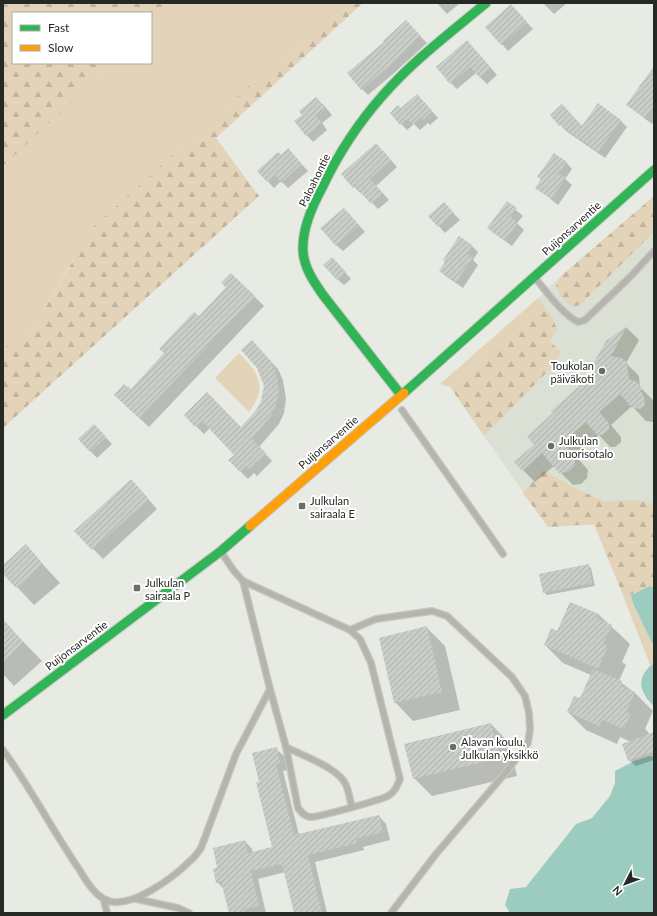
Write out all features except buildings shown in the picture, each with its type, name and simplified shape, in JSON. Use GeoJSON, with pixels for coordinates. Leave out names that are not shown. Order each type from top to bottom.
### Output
{"type":"FeatureCollection","features":[{"type":"Feature","properties":{"kind":"main road","name":"Paloahontie"},"geometry":{"type":"LineString","coordinates":[[401,395],[323,295],[306,264],[303,251],[304,237],[316,198],[332,167],[357,128],[384,94],[404,74],[486,3]]}},
{"type":"Feature","properties":{"kind":"main road","name":"Puijonsarventie"},"geometry":{"type":"LineString","coordinates":[[3,715],[221,551],[401,395],[654,170]]}},
{"type":"Feature","properties":{"kind":"lane"},"geometry":{"type":"LineString","coordinates":[[534,276],[564,312],[578,322],[585,320],[630,277],[654,251]]}},
{"type":"Feature","properties":{"kind":"lane"},"geometry":{"type":"LineString","coordinates":[[402,410],[503,554]]}},
{"type":"Feature","properties":{"kind":"lane"},"geometry":{"type":"LineString","coordinates":[[221,551],[234,571],[243,581],[350,630],[360,639],[371,663],[400,779],[396,789],[388,795],[312,818],[307,817],[298,808],[286,747],[243,581]]}},
{"type":"Feature","properties":{"kind":"lane"},"geometry":{"type":"LineString","coordinates":[[350,630],[376,619],[432,611],[447,616],[512,678],[525,696],[529,713],[530,728],[528,743],[507,771],[436,854],[391,913]]}},
{"type":"Feature","properties":{"kind":"lane"},"geometry":{"type":"LineString","coordinates":[[104,900],[116,902],[136,899],[160,886],[192,860],[201,848],[236,754],[270,689]]}},
{"type":"Feature","properties":{"kind":"lane"},"geometry":{"type":"LineString","coordinates":[[286,747],[338,775],[346,784],[352,807]]}},
{"type":"Feature","properties":{"kind":"lane"},"geometry":{"type":"LineString","coordinates":[[3,750],[71,857],[92,888],[104,900],[107,913]]}},
{"type":"Feature","properties":{"kind":"lane"},"geometry":{"type":"LineString","coordinates":[[136,899],[178,908],[189,913]]}},
{"type":"Feature","properties":{"kind":"shaded area","name":"Toukolan päiväkoti"},"geometry":{"type":"Polygon","coordinates":[[[654,209],[654,522],[548,527],[484,436],[555,364],[561,352],[550,341],[551,315],[538,298],[561,276],[556,285],[654,209]]]}},
{"type":"Feature","properties":{"kind":"green space"},"geometry":{"type":"Polygon","coordinates":[[[3,3],[178,3],[152,27],[152,12],[12,12],[12,64],[112,64],[3,166],[3,3]]]}},
{"type":"Feature","properties":{"kind":"green space"},"geometry":{"type":"Polygon","coordinates":[[[178,3],[353,3],[240,93],[210,136],[174,154],[73,259],[35,326],[3,349],[3,166],[112,64],[152,64],[152,27],[178,3]]]}},
{"type":"Feature","properties":{"kind":"green space"},"geometry":{"type":"Polygon","coordinates":[[[353,3],[363,3],[216,138],[259,196],[3,428],[3,349],[35,326],[91,229],[174,154],[210,136],[240,93],[353,3]]]}},
{"type":"Feature","properties":{"kind":"green space"},"geometry":{"type":"Polygon","coordinates":[[[654,196],[654,232],[580,305],[572,307],[559,294],[556,285],[561,276],[654,196]]]}},
{"type":"Feature","properties":{"kind":"green space"},"geometry":{"type":"Polygon","coordinates":[[[538,298],[545,307],[450,387],[440,384],[538,298]]]}},
{"type":"Feature","properties":{"kind":"green space"},"geometry":{"type":"Polygon","coordinates":[[[545,307],[551,315],[557,329],[550,341],[561,352],[555,364],[484,436],[450,387],[545,307]]]}},
{"type":"Feature","properties":{"kind":"green space"},"geometry":{"type":"Polygon","coordinates":[[[239,353],[252,367],[259,381],[258,395],[249,412],[215,378],[239,353]]]}},
{"type":"Feature","properties":{"kind":"green space"},"geometry":{"type":"Polygon","coordinates":[[[543,470],[575,488],[603,501],[637,500],[654,504],[654,587],[650,586],[624,598],[594,524],[548,527],[523,493],[543,470]]]}},
{"type":"Feature","properties":{"kind":"green space"},"geometry":{"type":"Polygon","coordinates":[[[631,595],[633,605],[654,647],[654,663],[650,665],[624,598],[631,595]]]}},
{"type":"Feature","properties":{"kind":"water"},"geometry":{"type":"Polygon","coordinates":[[[650,586],[654,587],[654,647],[633,604],[631,595],[650,586]]]}},
{"type":"Feature","properties":{"kind":"water"},"geometry":{"type":"Polygon","coordinates":[[[654,663],[654,707],[644,693],[641,683],[643,675],[654,663]]]}},
{"type":"Feature","properties":{"kind":"water"},"geometry":{"type":"Polygon","coordinates":[[[650,756],[654,757],[654,913],[510,913],[505,905],[510,889],[526,887],[576,824],[592,818],[610,796],[615,783],[615,771],[634,761],[650,756]]]}},
{"type":"Feature","properties":{"kind":"traffic: fast"},"geometry":{"type":"LineString","coordinates":[[401,395],[313,280],[305,263],[303,251],[304,235],[311,210],[328,175],[342,151],[366,116],[384,94],[408,70],[486,3]]}},
{"type":"Feature","properties":{"kind":"traffic: fast"},"geometry":{"type":"LineString","coordinates":[[404,393],[654,170]]}},
{"type":"Feature","properties":{"kind":"traffic: fast"},"geometry":{"type":"LineString","coordinates":[[3,715],[221,551],[250,526]]}},
{"type":"Feature","properties":{"kind":"traffic: slow"},"geometry":{"type":"LineString","coordinates":[[250,526],[404,393]]}},
{"type":"Feature","properties":{"kind":"place","name":"Toukolan päiväkoti"},"geometry":{"type":"Point","coordinates":[602,371]}},
{"type":"Feature","properties":{"kind":"place","name":"Julkulan nuorisotalo"},"geometry":{"type":"Point","coordinates":[551,446]}},
{"type":"Feature","properties":{"kind":"place","name":"Julkulan sairaala E"},"geometry":{"type":"Point","coordinates":[302,506]}},
{"type":"Feature","properties":{"kind":"place","name":"Julkulan sairaala P"},"geometry":{"type":"Point","coordinates":[137,588]}},
{"type":"Feature","properties":{"kind":"place","name":"Alavan koulu, Julkulan yksikkö"},"geometry":{"type":"Point","coordinates":[453,747]}}]}
